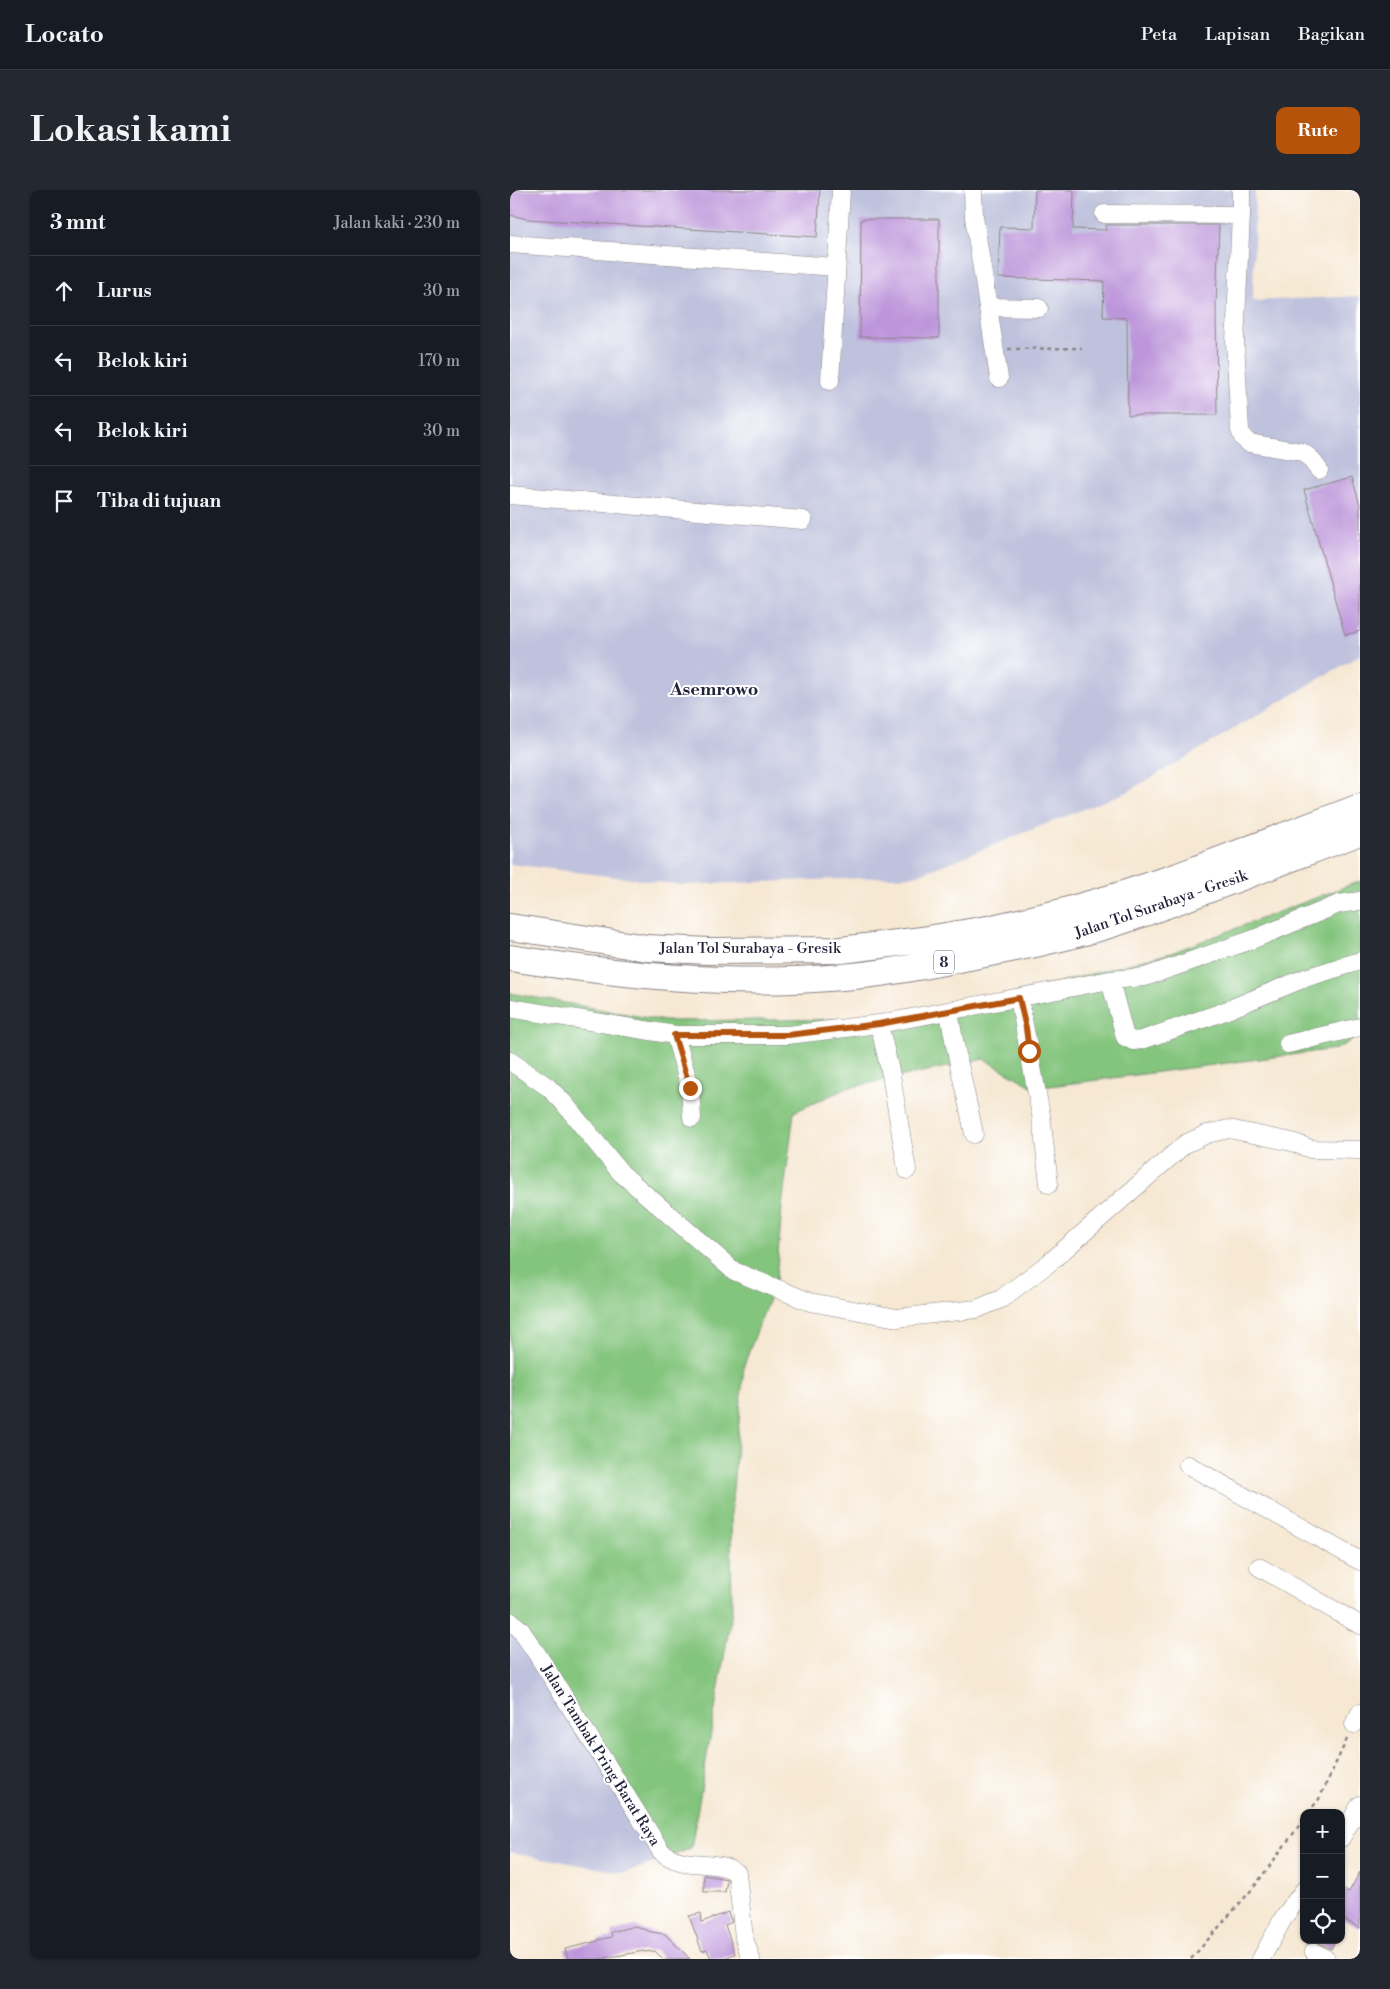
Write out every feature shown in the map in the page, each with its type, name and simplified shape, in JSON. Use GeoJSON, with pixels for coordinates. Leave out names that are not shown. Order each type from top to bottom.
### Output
{"type":"FeatureCollection","features":[{"type":"Feature","properties":{"kind":"highway","name":"Jalan Tol Surabaya - Gresik"},"geometry":{"type":"LineString","coordinates":[[510,927],[647,948],[709,950],[841,950],[922,940],[992,928],[1058,913],[1114,896],[1178,876],[1360,807]]}},
{"type":"Feature","properties":{"kind":"highway","name":"Jalan Tol Surabaya - Gresik"},"geometry":{"type":"LineString","coordinates":[[510,958],[642,976],[714,980],[843,977],[912,968],[1058,939],[1120,921],[1360,832]]}},
{"type":"Feature","properties":{"kind":"street"},"geometry":{"type":"LineString","coordinates":[[830,381],[841,190]]}},
{"type":"Feature","properties":{"kind":"street"},"geometry":{"type":"LineString","coordinates":[[973,190],[974,217],[999,378]]}},
{"type":"Feature","properties":{"kind":"street"},"geometry":{"type":"LineString","coordinates":[[1241,190],[1235,342],[1240,430],[1243,438],[1249,443],[1302,452],[1310,458],[1318,470]]}},
{"type":"Feature","properties":{"kind":"street"},"geometry":{"type":"LineString","coordinates":[[1104,214],[1241,215]]}},
{"type":"Feature","properties":{"kind":"street"},"geometry":{"type":"LineString","coordinates":[[510,244],[836,267]]}},
{"type":"Feature","properties":{"kind":"street"},"geometry":{"type":"LineString","coordinates":[[988,307],[1039,308]]}},
{"type":"Feature","properties":{"kind":"street"},"geometry":{"type":"LineString","coordinates":[[510,495],[802,520]]}},
{"type":"Feature","properties":{"kind":"street"},"geometry":{"type":"LineString","coordinates":[[510,1008],[674,1035],[788,1035],[879,1024],[1110,980],[1145,977],[1254,939],[1339,904],[1360,901]]}},
{"type":"Feature","properties":{"kind":"street"},"geometry":{"type":"LineString","coordinates":[[1110,980],[1126,1037],[1132,1041],[1142,1040],[1220,1013],[1306,978],[1360,961]]}},
{"type":"Feature","properties":{"kind":"street"},"geometry":{"type":"LineString","coordinates":[[1019,998],[1041,1115],[1049,1184]]}},
{"type":"Feature","properties":{"kind":"street"},"geometry":{"type":"LineString","coordinates":[[948,1011],[974,1134]]}},
{"type":"Feature","properties":{"kind":"street"},"geometry":{"type":"LineString","coordinates":[[879,1024],[891,1075],[907,1170]]}},
{"type":"Feature","properties":{"kind":"street"},"geometry":{"type":"LineString","coordinates":[[1288,1044],[1360,1027]]}},
{"type":"Feature","properties":{"kind":"street"},"geometry":{"type":"LineString","coordinates":[[674,1035],[690,1088],[692,1118]]}},
{"type":"Feature","properties":{"kind":"street"},"geometry":{"type":"LineString","coordinates":[[510,1061],[548,1087],[563,1102],[621,1173],[734,1271],[810,1302],[897,1318],[977,1309],[1001,1299],[1049,1263],[1179,1148],[1207,1134],[1229,1129],[1292,1142],[1312,1150],[1360,1150]]}},
{"type":"Feature","properties":{"kind":"street"},"geometry":{"type":"LineString","coordinates":[[1188,1465],[1360,1561]]}},
{"type":"Feature","properties":{"kind":"street"},"geometry":{"type":"LineString","coordinates":[[1259,1567],[1360,1625]]}},
{"type":"Feature","properties":{"kind":"street","name":"Jalan Tambak Pring Barat Raya"},"geometry":{"type":"LineString","coordinates":[[510,1620],[520,1629],[537,1654],[662,1851],[670,1859],[677,1862],[714,1865],[732,1869],[737,1873],[744,1938],[751,1959]]}},
{"type":"Feature","properties":{"kind":"street"},"geometry":{"type":"LineString","coordinates":[[1345,1831],[1360,1805]]}},
{"type":"Feature","properties":{"kind":"street"},"geometry":{"type":"LineString","coordinates":[[1261,1959],[1284,1917],[1300,1895]]}},
{"type":"Feature","properties":{"kind":"path"},"geometry":{"type":"LineString","coordinates":[[994,350],[1082,348]]}},
{"type":"Feature","properties":{"kind":"path"},"geometry":{"type":"LineString","coordinates":[[1311,1809],[1319,1799],[1357,1719]]}},
{"type":"Feature","properties":{"kind":"path"},"geometry":{"type":"LineString","coordinates":[[1192,1959],[1254,1887],[1300,1824]]}},
{"type":"Feature","properties":{"kind":"shaded area"},"geometry":{"type":"Polygon","coordinates":[[[510,190],[1255,190],[1253,301],[1360,296],[1360,655],[1127,792],[915,876],[682,885],[510,864],[510,190]]]}},
{"type":"Feature","properties":{"kind":"shaded area"},"geometry":{"type":"Polygon","coordinates":[[[510,1623],[663,1860],[624,1873],[510,1852],[510,1623]]]}},
{"type":"Feature","properties":{"kind":"green space"},"geometry":{"type":"Polygon","coordinates":[[[1360,881],[1360,1036],[1336,1049],[1035,1088],[984,1059],[847,1088],[794,1112],[782,1207],[776,1280],[744,1365],[731,1512],[732,1611],[691,1848],[663,1860],[510,1623],[510,993],[665,1021],[859,1019],[1007,996],[1171,953],[1360,881]]]}},
{"type":"Feature","properties":{"kind":"building"},"geometry":{"type":"Polygon","coordinates":[[[510,190],[820,190],[817,237],[527,219],[510,215],[510,190]]]}},
{"type":"Feature","properties":{"kind":"building"},"geometry":{"type":"Polygon","coordinates":[[[1035,190],[1074,190],[1073,229],[1106,230],[1106,225],[1219,225],[1216,306],[1217,415],[1128,415],[1127,318],[1103,317],[1104,281],[998,278],[1000,227],[1034,228],[1035,190]]]}},
{"type":"Feature","properties":{"kind":"building"},"geometry":{"type":"Polygon","coordinates":[[[861,219],[939,219],[939,338],[860,337],[861,219]]]}},
{"type":"Feature","properties":{"kind":"building"},"geometry":{"type":"Polygon","coordinates":[[[1352,477],[1360,505],[1360,631],[1345,635],[1304,490],[1352,477]]]}},
{"type":"Feature","properties":{"kind":"building"},"geometry":{"type":"Polygon","coordinates":[[[1360,1872],[1360,1928],[1345,1920],[1345,1890],[1349,1892],[1360,1872]]]}},
{"type":"Feature","properties":{"kind":"building"},"geometry":{"type":"Polygon","coordinates":[[[704,1875],[727,1879],[725,1892],[704,1892],[704,1875]]]}},
{"type":"Feature","properties":{"kind":"building"},"geometry":{"type":"Polygon","coordinates":[[[728,1912],[732,1922],[725,1925],[735,1954],[721,1959],[711,1959],[707,1949],[702,1951],[689,1916],[701,1913],[702,1922],[728,1912]]]}},
{"type":"Feature","properties":{"kind":"building"},"geometry":{"type":"Polygon","coordinates":[[[635,1926],[651,1932],[665,1934],[690,1959],[663,1959],[655,1951],[644,1951],[599,1959],[568,1959],[565,1949],[612,1937],[611,1932],[635,1926]]]}},
{"type":"Feature","properties":{"kind":"building"},"geometry":{"type":"Polygon","coordinates":[[[1320,1944],[1333,1944],[1331,1949],[1320,1944]]]}},
{"type":"Feature","properties":{"kind":"district","name":"Asemrowo"},"geometry":{"type":"Point","coordinates":[714,689]}},
{"type":"Feature","properties":{"kind":"route"},"geometry":{"type":"LineString","coordinates":[[690,1088],[674,1035],[788,1035],[879,1024],[1019,998],[1029,1051]]}}]}
